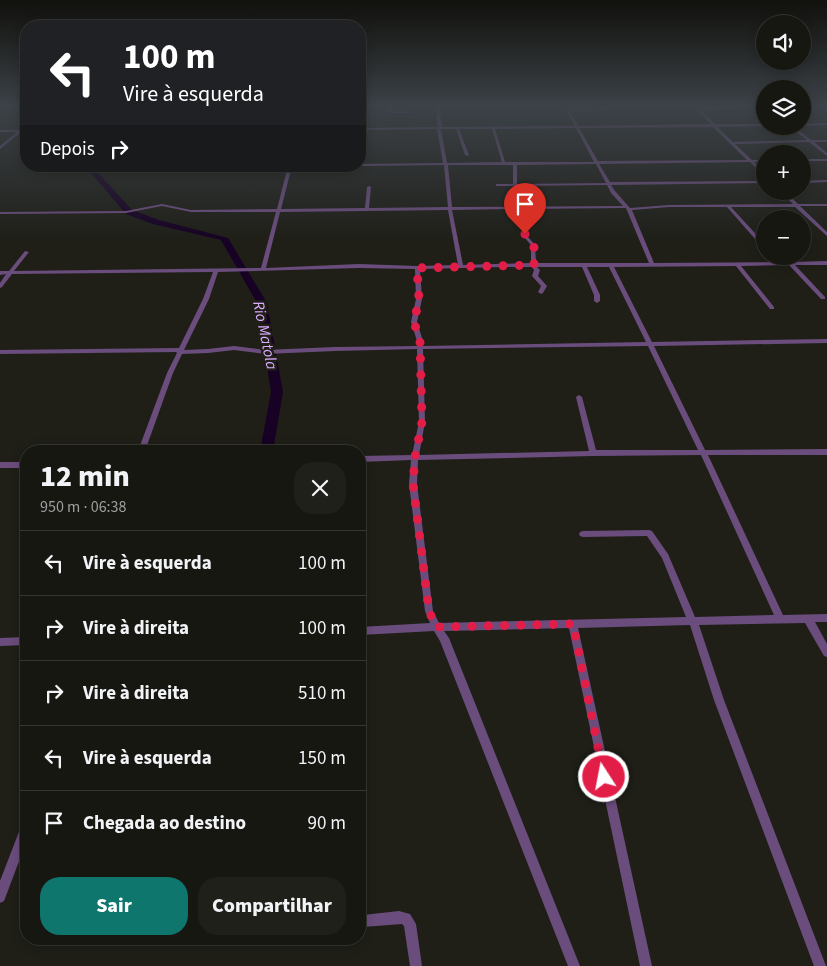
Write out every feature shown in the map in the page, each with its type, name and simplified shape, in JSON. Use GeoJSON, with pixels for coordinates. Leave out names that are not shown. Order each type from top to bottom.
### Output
{"type":"FeatureCollection","features":[{"type":"Feature","properties":{"kind":"street"},"geometry":{"type":"LineString","coordinates":[[443,150],[450,209],[461,266]]}},
{"type":"Feature","properties":{"kind":"street"},"geometry":{"type":"LineString","coordinates":[[465,150],[467,155]]}},
{"type":"Feature","properties":{"kind":"street"},"geometry":{"type":"LineString","coordinates":[[500,150],[504,164]]}},
{"type":"Feature","properties":{"kind":"street"},"geometry":{"type":"LineString","coordinates":[[591,150],[609,183],[626,207],[652,265]]}},
{"type":"Feature","properties":{"kind":"street"},"geometry":{"type":"LineString","coordinates":[[739,150],[756,167]]}},
{"type":"Feature","properties":{"kind":"street"},"geometry":{"type":"LineString","coordinates":[[811,160],[827,160]]}},
{"type":"Feature","properties":{"kind":"street"},"geometry":{"type":"LineString","coordinates":[[366,165],[756,161]]}},
{"type":"Feature","properties":{"kind":"street"},"geometry":{"type":"LineString","coordinates":[[515,163],[515,185]]}},
{"type":"Feature","properties":{"kind":"street"},"geometry":{"type":"LineString","coordinates":[[263,270],[277,210],[283,198],[289,172]]}},
{"type":"Feature","properties":{"kind":"street"},"geometry":{"type":"LineString","coordinates":[[811,182],[827,181]]}},
{"type":"Feature","properties":{"kind":"street"},"geometry":{"type":"LineString","coordinates":[[497,185],[756,182]]}},
{"type":"Feature","properties":{"kind":"street"},"geometry":{"type":"LineString","coordinates":[[367,210],[369,187]]}},
{"type":"Feature","properties":{"kind":"street"},"geometry":{"type":"LineString","coordinates":[[792,200],[827,235]]}},
{"type":"Feature","properties":{"kind":"street"},"geometry":{"type":"LineString","coordinates":[[0,213],[126,212],[162,205],[191,211],[827,205]]}},
{"type":"Feature","properties":{"kind":"street"},"geometry":{"type":"LineString","coordinates":[[729,207],[756,237]]}},
{"type":"Feature","properties":{"kind":"street"},"geometry":{"type":"LineString","coordinates":[[518,209],[526,237],[534,247],[534,265],[537,270],[534,276],[544,286],[540,292]]}},
{"type":"Feature","properties":{"kind":"street"},"geometry":{"type":"LineString","coordinates":[[0,286],[27,252]]}},
{"type":"Feature","properties":{"kind":"street"},"geometry":{"type":"LineString","coordinates":[[811,263],[827,263]]}},
{"type":"Feature","properties":{"kind":"street"},"geometry":{"type":"LineString","coordinates":[[737,264],[772,308]]}},
{"type":"Feature","properties":{"kind":"street"},"geometry":{"type":"LineString","coordinates":[[0,272],[58,271],[76,274],[356,266],[417,268],[756,264]]}},
{"type":"Feature","properties":{"kind":"street"},"geometry":{"type":"LineString","coordinates":[[584,265],[597,295],[597,301]]}},
{"type":"Feature","properties":{"kind":"street"},"geometry":{"type":"LineString","coordinates":[[611,265],[737,522],[780,619]]}},
{"type":"Feature","properties":{"kind":"street"},"geometry":{"type":"LineString","coordinates":[[792,265],[823,298]]}},
{"type":"Feature","properties":{"kind":"street"},"geometry":{"type":"LineString","coordinates":[[417,268],[419,299],[414,322],[420,341],[418,348],[422,381],[422,422],[415,457],[413,484],[429,611],[436,627],[444,638],[574,966]]}},
{"type":"Feature","properties":{"kind":"street"},"geometry":{"type":"LineString","coordinates":[[144,445],[180,351],[206,299],[216,270]]}},
{"type":"Feature","properties":{"kind":"street"},"geometry":{"type":"LineString","coordinates":[[0,352],[208,351],[234,348],[266,352],[827,341]]}},
{"type":"Feature","properties":{"kind":"street"},"geometry":{"type":"LineString","coordinates":[[579,397],[593,453]]}},
{"type":"Feature","properties":{"kind":"street"},"geometry":{"type":"LineString","coordinates":[[366,459],[593,453],[827,452]]}},
{"type":"Feature","properties":{"kind":"street"},"geometry":{"type":"LineString","coordinates":[[0,465],[20,465]]}},
{"type":"Feature","properties":{"kind":"street"},"geometry":{"type":"LineString","coordinates":[[584,534],[649,533],[665,556],[692,622],[719,700],[820,966]]}},
{"type":"Feature","properties":{"kind":"street"},"geometry":{"type":"LineString","coordinates":[[808,618],[827,653]]}},
{"type":"Feature","properties":{"kind":"street"},"geometry":{"type":"LineString","coordinates":[[366,631],[436,627],[827,618]]}},
{"type":"Feature","properties":{"kind":"street"},"geometry":{"type":"LineString","coordinates":[[573,624],[646,966]]}},
{"type":"Feature","properties":{"kind":"street"},"geometry":{"type":"LineString","coordinates":[[0,643],[20,641]]}},
{"type":"Feature","properties":{"kind":"street"},"geometry":{"type":"LineString","coordinates":[[0,896],[20,844]]}},
{"type":"Feature","properties":{"kind":"street"},"geometry":{"type":"LineString","coordinates":[[366,921],[398,917],[406,918],[410,924],[416,966]]}},
{"type":"Feature","properties":{"kind":"waterway","name":"Rio Matola"},"geometry":{"type":"LineString","coordinates":[[93,172],[129,212],[156,222],[224,238],[262,303],[277,392],[268,445]]}},
{"type":"Feature","properties":{"kind":"route"},"geometry":{"type":"LineString","coordinates":[[525,234],[534,247],[534,265],[417,268],[419,299],[414,322],[420,341],[418,348],[421,358],[422,422],[415,457],[413,484],[424,577],[429,611],[436,627],[511,627],[573,624],[604,777]]}}]}
